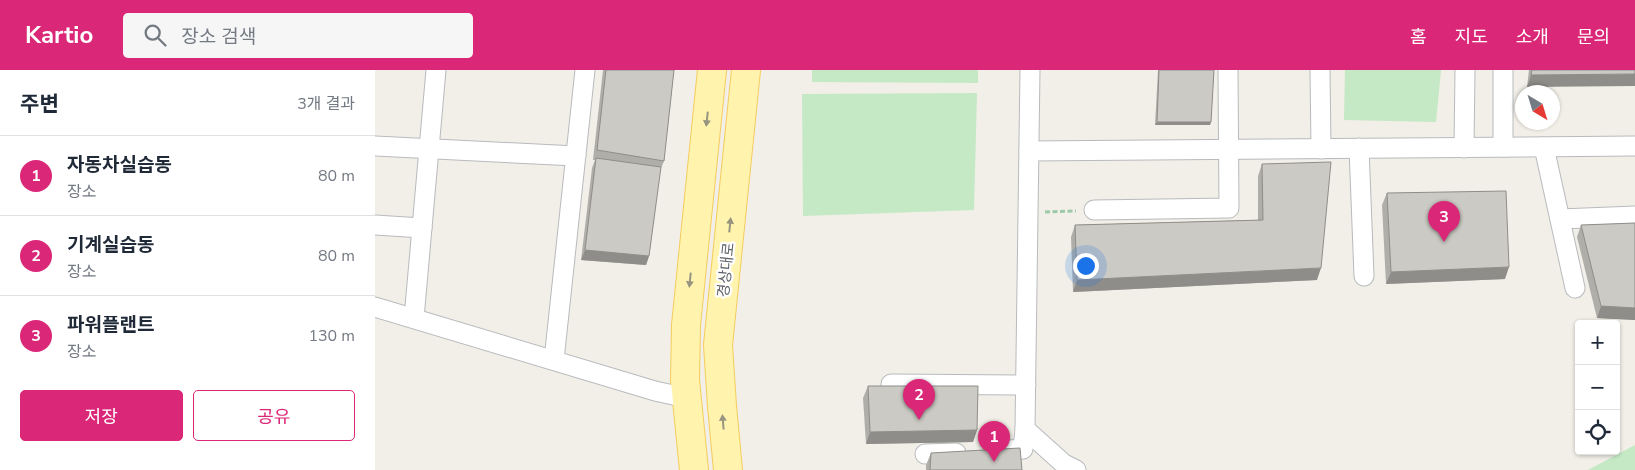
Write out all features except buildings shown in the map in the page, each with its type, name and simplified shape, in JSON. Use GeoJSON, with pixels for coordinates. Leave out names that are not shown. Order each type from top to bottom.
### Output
{"type":"FeatureCollection","features":[{"type":"Feature","properties":{"kind":"main road"},"geometry":{"type":"LineString","coordinates":[[694,470],[687,398],[686,325],[711,70]]}},
{"type":"Feature","properties":{"kind":"main road","name":"경상대로"},"geometry":{"type":"LineString","coordinates":[[728,470],[718,345],[746,70]]}},
{"type":"Feature","properties":{"kind":"street"},"geometry":{"type":"LineString","coordinates":[[414,318],[436,70]]}},
{"type":"Feature","properties":{"kind":"street"},"geometry":{"type":"LineString","coordinates":[[554,360],[585,70]]}},
{"type":"Feature","properties":{"kind":"street"},"geometry":{"type":"LineString","coordinates":[[925,454],[1023,449],[1026,385],[1030,70]]}},
{"type":"Feature","properties":{"kind":"street"},"geometry":{"type":"LineString","coordinates":[[1094,210],[1229,208],[1227,150],[1228,70]]}},
{"type":"Feature","properties":{"kind":"street"},"geometry":{"type":"LineString","coordinates":[[1320,70],[1321,149]]}},
{"type":"Feature","properties":{"kind":"street"},"geometry":{"type":"LineString","coordinates":[[1464,148],[1465,70]]}},
{"type":"Feature","properties":{"kind":"street"},"geometry":{"type":"LineString","coordinates":[[1503,70],[1503,147]]}},
{"type":"Feature","properties":{"kind":"street"},"geometry":{"type":"LineString","coordinates":[[375,146],[576,156]]}},
{"type":"Feature","properties":{"kind":"street"},"geometry":{"type":"LineString","coordinates":[[1029,151],[1635,146]]}},
{"type":"Feature","properties":{"kind":"street"},"geometry":{"type":"LineString","coordinates":[[1544,147],[1575,288]]}},
{"type":"Feature","properties":{"kind":"street"},"geometry":{"type":"LineString","coordinates":[[1359,148],[1364,276]]}},
{"type":"Feature","properties":{"kind":"street"},"geometry":{"type":"LineString","coordinates":[[1560,220],[1635,216]]}},
{"type":"Feature","properties":{"kind":"street"},"geometry":{"type":"LineString","coordinates":[[375,225],[422,228]]}},
{"type":"Feature","properties":{"kind":"street"},"geometry":{"type":"LineString","coordinates":[[375,307],[655,391],[687,398]]}},
{"type":"Feature","properties":{"kind":"street"},"geometry":{"type":"LineString","coordinates":[[891,384],[1026,385]]}},
{"type":"Feature","properties":{"kind":"street"},"geometry":{"type":"LineString","coordinates":[[1025,429],[1051,462],[1064,464],[1076,470]]}},
{"type":"Feature","properties":{"kind":"path"},"geometry":{"type":"LineString","coordinates":[[1028,212],[1094,210]]}},
{"type":"Feature","properties":{"kind":"green space"},"geometry":{"type":"Polygon","coordinates":[[[812,70],[978,70],[978,83],[812,82],[812,70]]]}},
{"type":"Feature","properties":{"kind":"green space"},"geometry":{"type":"Polygon","coordinates":[[[1345,70],[1441,70],[1436,122],[1344,120],[1345,70]]]}},
{"type":"Feature","properties":{"kind":"green space"},"geometry":{"type":"Polygon","coordinates":[[[977,93],[974,210],[803,216],[802,94],[977,93]]]}},
{"type":"Feature","properties":{"kind":"green space"},"geometry":{"type":"Polygon","coordinates":[[[1635,445],[1635,470],[1588,470],[1616,455],[1620,455],[1620,453],[1635,445]]]}},
{"type":"Feature","properties":{"kind":"place","name":"파워플랜트"},"geometry":{"type":"Point","coordinates":[1444,242]}},
{"type":"Feature","properties":{"kind":"place","name":"기계실습동"},"geometry":{"type":"Point","coordinates":[919,420]}},
{"type":"Feature","properties":{"kind":"place","name":"자동차실습동"},"geometry":{"type":"Point","coordinates":[994,462]}}]}
